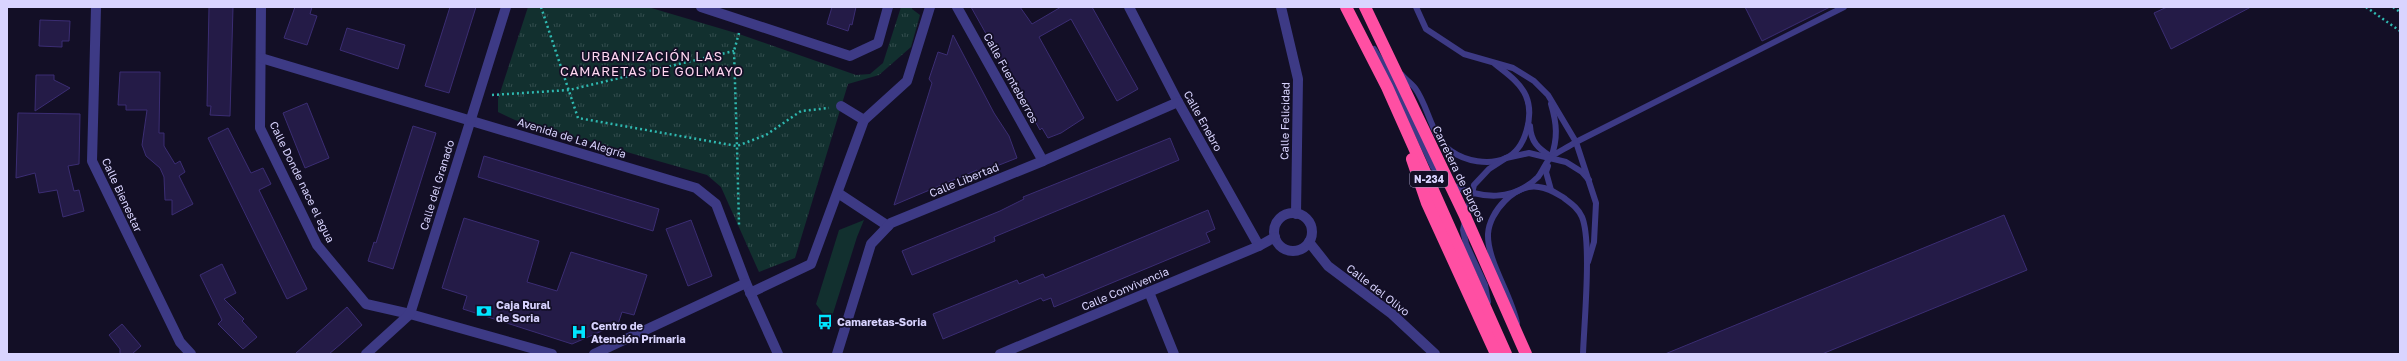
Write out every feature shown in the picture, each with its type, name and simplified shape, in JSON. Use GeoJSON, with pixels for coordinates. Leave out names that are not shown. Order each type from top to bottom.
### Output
{"type":"FeatureCollection","features":[{"type":"Feature","properties":{"kind":"highway","name":"N-234"},"geometry":{"type":"LineString","coordinates":[[1347,7],[1387,87],[1506,354]]}},
{"type":"Feature","properties":{"kind":"highway","name":"Carretera de Burgos"},"geometry":{"type":"LineString","coordinates":[[1365,7],[1465,216],[1524,350]]}},
{"type":"Feature","properties":{"kind":"highway"},"geometry":{"type":"LineString","coordinates":[[1387,87],[1427,203],[1496,354]]}},
{"type":"Feature","properties":{"kind":"street","name":"Calle Bienestar"},"geometry":{"type":"LineString","coordinates":[[96,7],[92,161],[180,342],[191,354]]}},
{"type":"Feature","properties":{"kind":"street","name":"Calle Donde nace el agua"},"geometry":{"type":"LineString","coordinates":[[261,7],[260,128],[317,245],[366,304],[410,314],[552,354]]}},
{"type":"Feature","properties":{"kind":"street","name":"Calle del Granado"},"geometry":{"type":"LineString","coordinates":[[410,314],[506,7]]}},
{"type":"Feature","properties":{"kind":"street"},"geometry":{"type":"LineString","coordinates":[[701,7],[850,56],[878,43],[888,7]]}},
{"type":"Feature","properties":{"kind":"street"},"geometry":{"type":"LineString","coordinates":[[750,293],[811,264],[864,120],[907,81],[930,7]]}},
{"type":"Feature","properties":{"kind":"street","name":"Calle Fuenteberros"},"geometry":{"type":"LineString","coordinates":[[958,7],[1043,161]]}},
{"type":"Feature","properties":{"kind":"street","name":"Calle Enebro"},"geometry":{"type":"LineString","coordinates":[[1128,7],[1178,102],[1259,246]]}},
{"type":"Feature","properties":{"kind":"street","name":"Calle Felicidad"},"geometry":{"type":"LineString","coordinates":[[1281,7],[1298,79],[1296,214]]}},
{"type":"Feature","properties":{"kind":"street","name":"Avenida de La Alegría"},"geometry":{"type":"LineString","coordinates":[[261,58],[471,119],[696,188],[716,204],[750,293],[778,354]]}},
{"type":"Feature","properties":{"kind":"street","name":"Calle Libertad"},"geometry":{"type":"LineString","coordinates":[[837,354],[871,244],[891,223],[1043,161],[1178,102]]}},
{"type":"Feature","properties":{"kind":"street"},"geometry":{"type":"LineString","coordinates":[[841,106],[864,120]]}},
{"type":"Feature","properties":{"kind":"street"},"geometry":{"type":"LineString","coordinates":[[838,193],[888,226]]}},
{"type":"Feature","properties":{"kind":"street"},"geometry":{"type":"LineString","coordinates":[[1289,214],[1296,214],[1301,216],[1310,224],[1312,230],[1309,242],[1304,248],[1290,251],[1283,249],[1275,237],[1275,225],[1279,220],[1289,214]]}},
{"type":"Feature","properties":{"kind":"street","name":"Calle Convivencia"},"geometry":{"type":"LineString","coordinates":[[1000,354],[1259,246],[1275,237]]}},
{"type":"Feature","properties":{"kind":"street","name":"Calle del Olivo"},"geometry":{"type":"LineString","coordinates":[[1309,242],[1328,266],[1392,314],[1435,354]]}},
{"type":"Feature","properties":{"kind":"street"},"geometry":{"type":"LineString","coordinates":[[594,354],[746,283]]}},
{"type":"Feature","properties":{"kind":"street"},"geometry":{"type":"LineString","coordinates":[[1149,292],[1174,354]]}},
{"type":"Feature","properties":{"kind":"street"},"geometry":{"type":"LineString","coordinates":[[366,354],[410,314]]}},
{"type":"Feature","properties":{"kind":"lane"},"geometry":{"type":"LineString","coordinates":[[1347,7],[1391,77],[1433,167],[1448,183],[1470,193],[1492,197],[1538,186],[1551,190],[1576,206],[1583,219],[1586,267],[1583,354]]}},
{"type":"Feature","properties":{"kind":"lane"},"geometry":{"type":"LineString","coordinates":[[1416,7],[1426,29],[1464,54],[1492,61],[1519,72],[1534,81],[1548,95],[1576,142],[1591,183],[1596,203],[1594,242],[1586,267]]}},
{"type":"Feature","properties":{"kind":"lane"},"geometry":{"type":"LineString","coordinates":[[1524,350],[1513,304],[1489,251],[1488,233],[1492,216],[1504,202],[1538,176],[1551,157],[1576,142],[1844,7]]}},
{"type":"Feature","properties":{"kind":"lane"},"geometry":{"type":"LineString","coordinates":[[1492,61],[1517,82],[1526,96],[1530,136],[1536,146],[1551,157]]}},
{"type":"Feature","properties":{"kind":"lane"},"geometry":{"type":"LineString","coordinates":[[1395,68],[1415,88],[1438,135],[1450,150],[1466,160],[1485,162],[1529,153],[1551,157],[1566,162],[1582,172],[1591,183]]}},
{"type":"Feature","properties":{"kind":"lane"},"geometry":{"type":"LineString","coordinates":[[1548,95],[1557,124],[1556,141],[1546,172],[1551,190]]}},
{"type":"Feature","properties":{"kind":"lane"},"geometry":{"type":"LineString","coordinates":[[1491,322],[1485,285],[1466,244],[1463,230],[1465,216],[1470,193],[1474,184],[1489,169],[1506,158],[1518,147],[1526,133],[1529,114]]}},
{"type":"Feature","properties":{"kind":"path"},"geometry":{"type":"LineString","coordinates":[[541,7],[578,118],[737,146],[766,135],[802,111],[841,106]]}},
{"type":"Feature","properties":{"kind":"path"},"geometry":{"type":"LineString","coordinates":[[2366,7],[2400,31]]}},
{"type":"Feature","properties":{"kind":"path"},"geometry":{"type":"LineString","coordinates":[[2393,7],[2400,12]]}},
{"type":"Feature","properties":{"kind":"path"},"geometry":{"type":"LineString","coordinates":[[726,231],[739,227],[734,51],[743,21]]}},
{"type":"Feature","properties":{"kind":"path"},"geometry":{"type":"LineString","coordinates":[[478,96],[569,90],[734,51]]}},
{"type":"Feature","properties":{"kind":"green space"},"geometry":{"type":"Polygon","coordinates":[[[528,7],[648,7],[739,34],[856,75],[870,74],[883,63],[901,7],[912,7],[912,9],[920,15],[911,47],[879,75],[848,84],[795,258],[759,272],[721,187],[707,175],[515,120],[498,112],[498,99],[528,7]]]}},
{"type":"Feature","properties":{"kind":"green space"},"geometry":{"type":"Polygon","coordinates":[[[864,220],[857,237],[830,323],[816,304],[839,230],[864,220]]]}},
{"type":"Feature","properties":{"kind":"building"},"geometry":{"type":"Polygon","coordinates":[[[209,7],[233,7],[230,116],[210,115],[211,106],[207,106],[209,7]]]}},
{"type":"Feature","properties":{"kind":"building"},"geometry":{"type":"Polygon","coordinates":[[[295,7],[312,7],[310,14],[317,16],[307,45],[284,38],[295,7]]]}},
{"type":"Feature","properties":{"kind":"building"},"geometry":{"type":"Polygon","coordinates":[[[450,7],[476,7],[449,93],[425,86],[450,7]]]}},
{"type":"Feature","properties":{"kind":"building"},"geometry":{"type":"Polygon","coordinates":[[[832,7],[856,7],[852,25],[850,24],[848,31],[827,24],[832,7]]]}},
{"type":"Feature","properties":{"kind":"building"},"geometry":{"type":"Polygon","coordinates":[[[971,7],[1020,7],[1032,24],[1061,7],[1092,7],[1138,89],[1117,101],[1071,19],[1039,37],[1084,118],[1061,133],[1048,138],[1042,128],[1040,130],[971,7]]]}},
{"type":"Feature","properties":{"kind":"building"},"geometry":{"type":"Polygon","coordinates":[[[1745,7],[1830,7],[1762,41],[1745,7]]]}},
{"type":"Feature","properties":{"kind":"building"},"geometry":{"type":"Polygon","coordinates":[[[2167,7],[2251,7],[2171,49],[2154,13],[2167,7]]]}},
{"type":"Feature","properties":{"kind":"building"},"geometry":{"type":"Polygon","coordinates":[[[40,20],[70,21],[69,41],[62,41],[62,47],[39,46],[40,20]]]}},
{"type":"Feature","properties":{"kind":"building"},"geometry":{"type":"Polygon","coordinates":[[[347,28],[405,45],[398,69],[340,50],[347,28]]]}},
{"type":"Feature","properties":{"kind":"building"},"geometry":{"type":"Polygon","coordinates":[[[953,35],[994,113],[1009,136],[1017,158],[979,173],[977,170],[894,205],[932,83],[929,79],[938,52],[947,55],[953,35]]]}},
{"type":"Feature","properties":{"kind":"building"},"geometry":{"type":"Polygon","coordinates":[[[120,72],[160,72],[159,133],[164,133],[164,146],[175,164],[180,161],[185,172],[179,176],[193,204],[172,215],[172,200],[165,200],[164,177],[160,168],[146,156],[142,145],[147,110],[126,110],[126,105],[118,105],[120,72]]]}},
{"type":"Feature","properties":{"kind":"building"},"geometry":{"type":"Polygon","coordinates":[[[36,75],[54,75],[54,80],[70,88],[35,111],[36,75]]]}},
{"type":"Feature","properties":{"kind":"building"},"geometry":{"type":"Polygon","coordinates":[[[307,103],[329,158],[305,168],[283,113],[307,103]]]}},
{"type":"Feature","properties":{"kind":"building"},"geometry":{"type":"Polygon","coordinates":[[[18,113],[80,114],[79,164],[68,166],[74,191],[79,190],[84,211],[63,217],[57,190],[39,193],[35,173],[16,178],[18,113]]]}},
{"type":"Feature","properties":{"kind":"building"},"geometry":{"type":"Polygon","coordinates":[[[413,126],[436,133],[393,269],[368,261],[374,242],[376,243],[413,126]]]}},
{"type":"Feature","properties":{"kind":"building"},"geometry":{"type":"Polygon","coordinates":[[[228,128],[251,173],[263,168],[271,184],[259,190],[307,289],[287,299],[208,138],[228,128]]]}},
{"type":"Feature","properties":{"kind":"building"},"geometry":{"type":"Polygon","coordinates":[[[1170,138],[1179,160],[994,237],[995,241],[912,275],[902,251],[1000,211],[1024,199],[1023,197],[1170,138]]]}},
{"type":"Feature","properties":{"kind":"building"},"geometry":{"type":"Polygon","coordinates":[[[484,156],[659,209],[653,231],[478,177],[484,156]]]}},
{"type":"Feature","properties":{"kind":"building"},"geometry":{"type":"Polygon","coordinates":[[[1208,210],[1215,229],[1206,233],[1210,242],[1054,307],[1051,298],[1043,301],[1041,298],[943,339],[933,314],[1017,280],[1019,284],[1043,274],[1045,278],[1208,210]]]}},
{"type":"Feature","properties":{"kind":"building"},"geometry":{"type":"Polygon","coordinates":[[[2004,215],[2027,270],[1822,354],[1665,354],[2004,215]]]}},
{"type":"Feature","properties":{"kind":"building"},"geometry":{"type":"Polygon","coordinates":[[[464,218],[539,241],[527,282],[557,291],[571,252],[647,275],[634,315],[622,312],[618,324],[572,344],[463,309],[467,296],[442,288],[464,218]]]}},
{"type":"Feature","properties":{"kind":"building"},"geometry":{"type":"Polygon","coordinates":[[[691,220],[712,276],[688,286],[666,229],[691,220]]]}},
{"type":"Feature","properties":{"kind":"building"},"geometry":{"type":"Polygon","coordinates":[[[222,264],[236,293],[224,299],[244,319],[242,321],[257,337],[243,349],[218,324],[222,320],[200,275],[222,264]]]}},
{"type":"Feature","properties":{"kind":"building"},"geometry":{"type":"Polygon","coordinates":[[[347,307],[362,325],[329,354],[295,354],[347,307]]]}},
{"type":"Feature","properties":{"kind":"building"},"geometry":{"type":"Polygon","coordinates":[[[122,324],[141,346],[132,354],[120,354],[120,349],[109,335],[122,324]]]}},
{"type":"Feature","properties":{"kind":"place","name":"Caja Rural de Soria"},"geometry":{"type":"Point","coordinates":[484,311]}},
{"type":"Feature","properties":{"kind":"place","name":"Camaretas-Soria"},"geometry":{"type":"Point","coordinates":[825,322]}},
{"type":"Feature","properties":{"kind":"place","name":"Centro de Atención Primaria"},"geometry":{"type":"Point","coordinates":[579,332]}},
{"type":"Feature","properties":{"kind":"district","name":"URBANIZACIÓN LAS CAMARETAS DE GOLMAYO"},"geometry":{"type":"Point","coordinates":[652,64]}}]}
